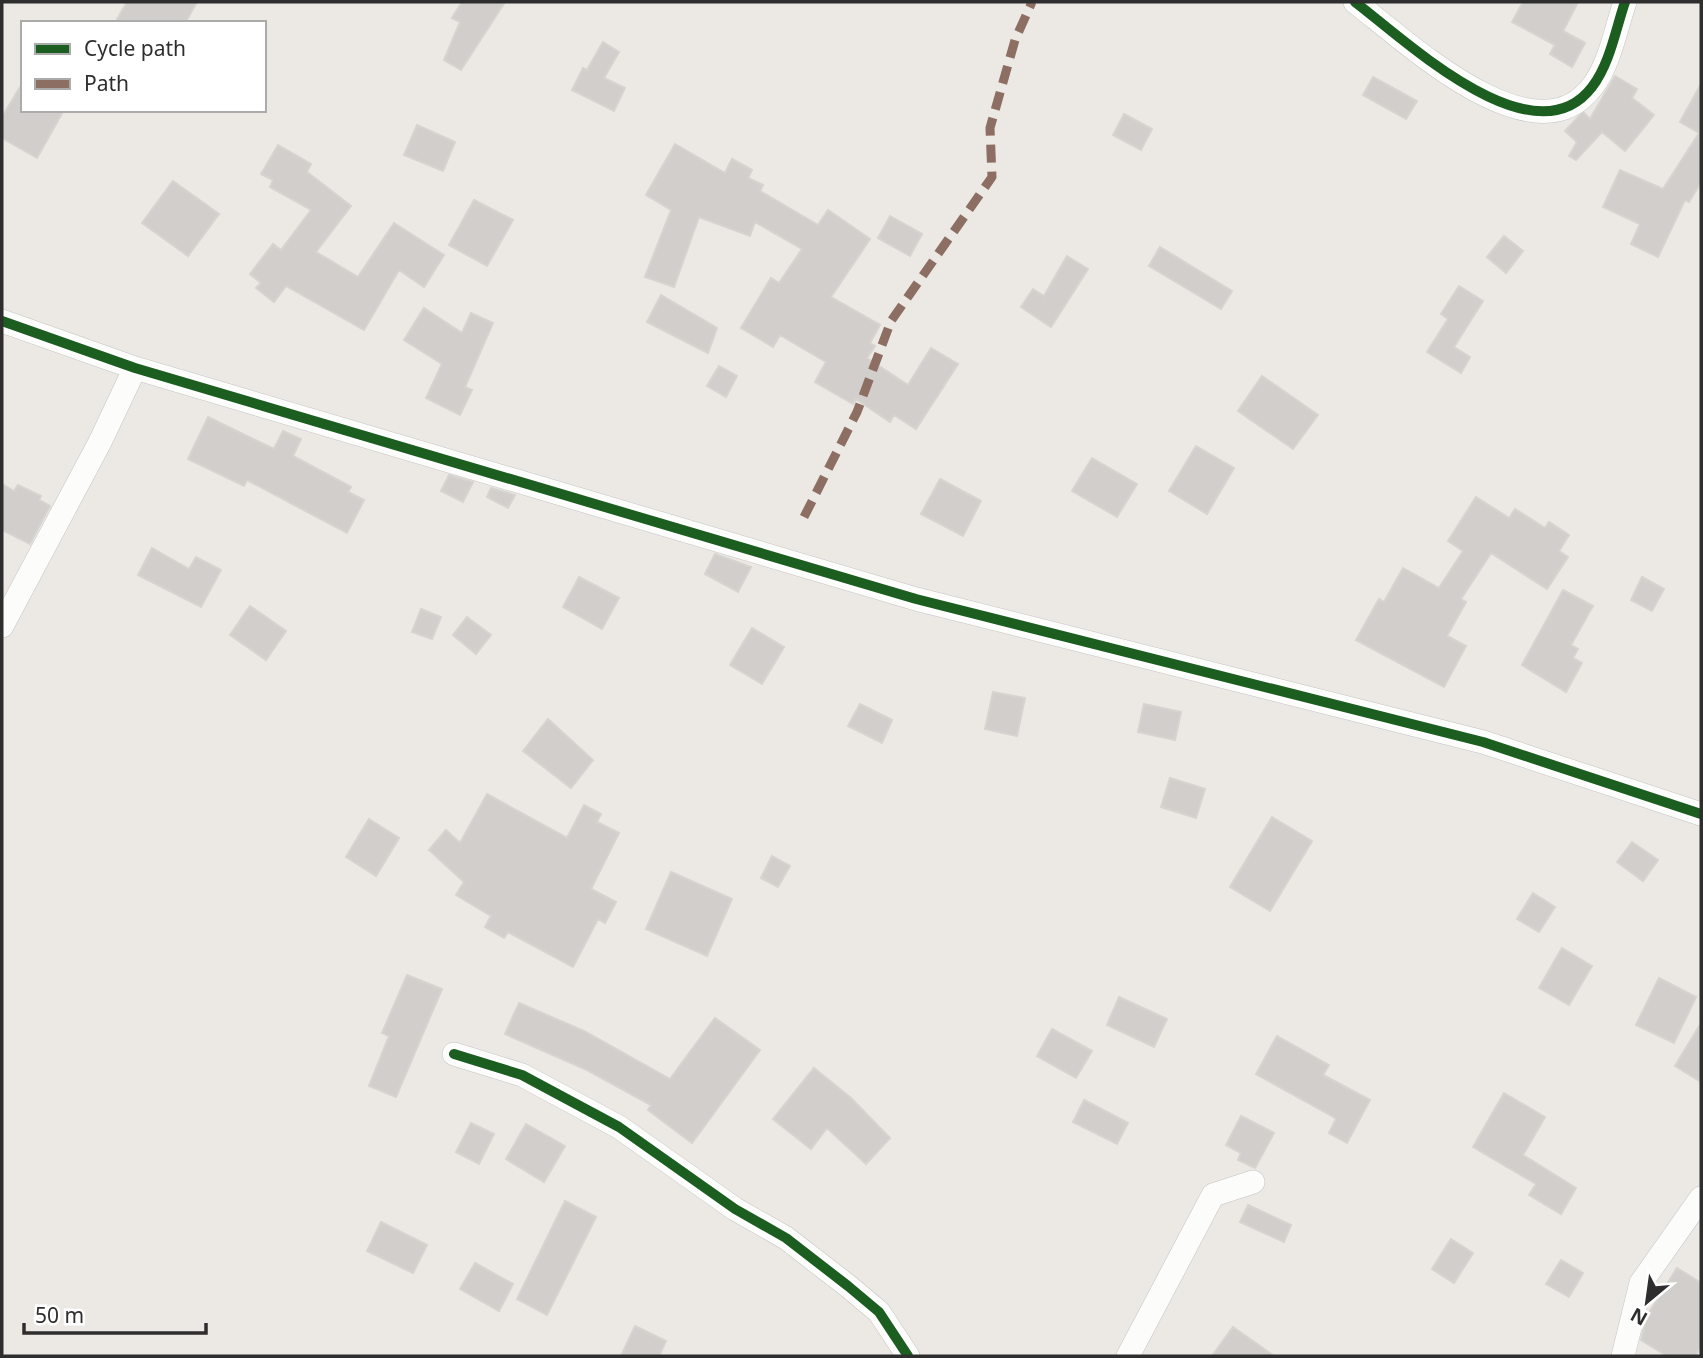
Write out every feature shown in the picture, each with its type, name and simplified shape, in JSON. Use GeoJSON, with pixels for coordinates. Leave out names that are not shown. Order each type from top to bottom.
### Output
{"type":"FeatureCollection","features":[{"type":"Feature","properties":{"kind":"street"},"geometry":{"type":"LineString","coordinates":[[1355,2],[1463,85],[1520,109],[1550,112],[1572,106],[1593,86],[1625,2]]}},
{"type":"Feature","properties":{"kind":"street"},"geometry":{"type":"LineString","coordinates":[[2,321],[135,368],[916,599],[1483,741],[1701,814]]}},
{"type":"Feature","properties":{"kind":"street"},"geometry":{"type":"LineString","coordinates":[[2,626],[100,442],[135,368]]}},
{"type":"Feature","properties":{"kind":"street"},"geometry":{"type":"LineString","coordinates":[[454,1054],[522,1075],[619,1127],[735,1209],[786,1238],[879,1312],[908,1356]]}},
{"type":"Feature","properties":{"kind":"street"},"geometry":{"type":"LineString","coordinates":[[1128,1356],[1213,1195],[1253,1182]]}},
{"type":"Feature","properties":{"kind":"street"},"geometry":{"type":"LineString","coordinates":[[1623,1356],[1642,1283],[1701,1198]]}},
{"type":"Feature","properties":{"kind":"building"},"geometry":{"type":"Polygon","coordinates":[[[127,2],[197,2],[186,21],[116,21],[127,2]]]}},
{"type":"Feature","properties":{"kind":"building"},"geometry":{"type":"Polygon","coordinates":[[[462,2],[505,2],[461,70],[444,60],[460,22],[452,18],[462,2]]]}},
{"type":"Feature","properties":{"kind":"building"},"geometry":{"type":"Polygon","coordinates":[[[1523,2],[1578,2],[1563,31],[1585,43],[1572,67],[1550,54],[1555,45],[1512,22],[1523,2]]]}},
{"type":"Feature","properties":{"kind":"building"},"geometry":{"type":"Polygon","coordinates":[[[603,42],[619,52],[604,78],[625,88],[614,111],[572,90],[583,68],[587,70],[603,42]]]}},
{"type":"Feature","properties":{"kind":"building"},"geometry":{"type":"Polygon","coordinates":[[[1615,76],[1637,89],[1632,98],[1654,115],[1625,151],[1602,132],[1576,160],[1569,156],[1577,142],[1565,131],[1583,112],[1590,119],[1615,76]]]}},
{"type":"Feature","properties":{"kind":"building"},"geometry":{"type":"Polygon","coordinates":[[[1373,77],[1417,101],[1406,119],[1363,95],[1373,77]]]}},
{"type":"Feature","properties":{"kind":"building"},"geometry":{"type":"Polygon","coordinates":[[[1701,84],[1701,182],[1689,202],[1685,200],[1658,257],[1631,244],[1640,224],[1603,207],[1620,170],[1663,189],[1699,133],[1680,122],[1701,84]]]}},
{"type":"Feature","properties":{"kind":"building"},"geometry":{"type":"Polygon","coordinates":[[[21,85],[21,112],[63,112],[37,158],[2,138],[2,117],[21,85]]]}},
{"type":"Feature","properties":{"kind":"building"},"geometry":{"type":"Polygon","coordinates":[[[1124,114],[1152,129],[1141,150],[1113,135],[1124,114]]]}},
{"type":"Feature","properties":{"kind":"building"},"geometry":{"type":"Polygon","coordinates":[[[417,125],[455,142],[443,171],[404,155],[417,125]]]}},
{"type":"Feature","properties":{"kind":"building"},"geometry":{"type":"Polygon","coordinates":[[[675,144],[725,173],[732,159],[752,170],[748,178],[763,185],[760,191],[818,225],[828,210],[870,239],[831,297],[880,325],[870,343],[875,346],[867,358],[908,385],[931,348],[958,364],[916,429],[894,415],[890,422],[856,399],[853,404],[815,382],[826,362],[780,335],[773,347],[741,328],[771,278],[779,283],[802,249],[755,222],[750,236],[699,217],[674,287],[645,277],[671,210],[646,195],[675,144]]]}},
{"type":"Feature","properties":{"kind":"building"},"geometry":{"type":"Polygon","coordinates":[[[278,145],[311,164],[307,172],[351,206],[316,252],[358,277],[394,223],[444,255],[424,287],[399,270],[364,330],[286,286],[274,302],[256,288],[261,283],[250,274],[273,244],[281,250],[311,210],[270,187],[273,180],[261,174],[278,145]]]}},
{"type":"Feature","properties":{"kind":"building"},"geometry":{"type":"Polygon","coordinates":[[[173,181],[219,214],[188,256],[142,223],[173,181]]]}},
{"type":"Feature","properties":{"kind":"building"},"geometry":{"type":"Polygon","coordinates":[[[474,200],[513,220],[487,266],[449,245],[474,200]]]}},
{"type":"Feature","properties":{"kind":"building"},"geometry":{"type":"Polygon","coordinates":[[[890,216],[922,234],[910,256],[878,238],[890,216]]]}},
{"type":"Feature","properties":{"kind":"building"},"geometry":{"type":"Polygon","coordinates":[[[1504,236],[1523,251],[1506,273],[1487,257],[1504,236]]]}},
{"type":"Feature","properties":{"kind":"building"},"geometry":{"type":"Polygon","coordinates":[[[1160,247],[1232,291],[1221,309],[1149,266],[1160,247]]]}},
{"type":"Feature","properties":{"kind":"building"},"geometry":{"type":"Polygon","coordinates":[[[1067,256],[1088,269],[1051,327],[1021,307],[1033,289],[1044,296],[1067,256]]]}},
{"type":"Feature","properties":{"kind":"building"},"geometry":{"type":"Polygon","coordinates":[[[1459,286],[1483,301],[1454,347],[1470,357],[1461,373],[1427,352],[1448,319],[1441,314],[1459,286]]]}},
{"type":"Feature","properties":{"kind":"building"},"geometry":{"type":"Polygon","coordinates":[[[661,295],[717,328],[708,353],[647,322],[661,295]]]}},
{"type":"Feature","properties":{"kind":"building"},"geometry":{"type":"Polygon","coordinates":[[[424,308],[462,333],[471,313],[493,323],[465,387],[472,390],[460,415],[426,398],[442,364],[404,340],[424,308]]]}},
{"type":"Feature","properties":{"kind":"building"},"geometry":{"type":"Polygon","coordinates":[[[719,366],[737,376],[726,397],[707,386],[719,366]]]}},
{"type":"Feature","properties":{"kind":"building"},"geometry":{"type":"Polygon","coordinates":[[[1262,376],[1318,415],[1293,449],[1238,411],[1262,376]]]}},
{"type":"Feature","properties":{"kind":"building"},"geometry":{"type":"Polygon","coordinates":[[[208,417],[274,449],[283,431],[301,439],[293,456],[351,487],[348,492],[364,500],[347,533],[247,480],[244,486],[188,459],[208,417]]]}},
{"type":"Feature","properties":{"kind":"building"},"geometry":{"type":"Polygon","coordinates":[[[1196,446],[1234,468],[1207,514],[1169,491],[1196,446]]]}},
{"type":"Feature","properties":{"kind":"building"},"geometry":{"type":"Polygon","coordinates":[[[1092,458],[1137,484],[1117,517],[1072,491],[1092,458]]]}},
{"type":"Feature","properties":{"kind":"building"},"geometry":{"type":"Polygon","coordinates":[[[449,475],[473,482],[463,502],[441,491],[449,475]]]}},
{"type":"Feature","properties":{"kind":"building"},"geometry":{"type":"Polygon","coordinates":[[[940,479],[981,501],[963,536],[921,514],[940,479]]]}},
{"type":"Feature","properties":{"kind":"building"},"geometry":{"type":"Polygon","coordinates":[[[2,484],[14,491],[18,485],[41,496],[39,500],[50,506],[30,544],[2,530],[2,484]]]}},
{"type":"Feature","properties":{"kind":"building"},"geometry":{"type":"Polygon","coordinates":[[[491,488],[515,495],[508,508],[487,497],[491,488]]]}},
{"type":"Feature","properties":{"kind":"building"},"geometry":{"type":"Polygon","coordinates":[[[1476,497],[1509,518],[1515,509],[1545,528],[1549,522],[1569,535],[1559,551],[1568,557],[1547,589],[1491,553],[1461,599],[1466,602],[1447,636],[1466,646],[1444,687],[1356,640],[1379,599],[1384,602],[1403,568],[1439,588],[1463,551],[1448,541],[1476,497]]]}},
{"type":"Feature","properties":{"kind":"building"},"geometry":{"type":"Polygon","coordinates":[[[152,548],[189,569],[196,557],[221,570],[201,607],[138,575],[152,548]]]}},
{"type":"Feature","properties":{"kind":"building"},"geometry":{"type":"Polygon","coordinates":[[[715,554],[751,567],[738,592],[705,574],[715,554]]]}},
{"type":"Feature","properties":{"kind":"building"},"geometry":{"type":"Polygon","coordinates":[[[579,577],[619,598],[602,629],[563,607],[579,577]]]}},
{"type":"Feature","properties":{"kind":"building"},"geometry":{"type":"Polygon","coordinates":[[[1642,577],[1664,589],[1652,611],[1631,600],[1642,577]]]}},
{"type":"Feature","properties":{"kind":"building"},"geometry":{"type":"Polygon","coordinates":[[[1563,590],[1593,606],[1571,645],[1578,649],[1573,658],[1582,663],[1566,692],[1522,665],[1563,590]]]}},
{"type":"Feature","properties":{"kind":"building"},"geometry":{"type":"Polygon","coordinates":[[[250,606],[286,631],[266,660],[230,635],[250,606]]]}},
{"type":"Feature","properties":{"kind":"building"},"geometry":{"type":"Polygon","coordinates":[[[421,609],[441,617],[432,639],[412,632],[421,609]]]}},
{"type":"Feature","properties":{"kind":"building"},"geometry":{"type":"Polygon","coordinates":[[[467,617],[491,635],[476,654],[453,635],[467,617]]]}},
{"type":"Feature","properties":{"kind":"building"},"geometry":{"type":"Polygon","coordinates":[[[752,628],[784,647],[762,684],[730,665],[752,628]]]}},
{"type":"Feature","properties":{"kind":"building"},"geometry":{"type":"Polygon","coordinates":[[[993,692],[1025,698],[1017,736],[985,729],[993,692]]]}},
{"type":"Feature","properties":{"kind":"building"},"geometry":{"type":"Polygon","coordinates":[[[860,704],[892,720],[882,743],[848,726],[860,704]]]}},
{"type":"Feature","properties":{"kind":"building"},"geometry":{"type":"Polygon","coordinates":[[[1144,704],[1181,712],[1175,740],[1138,732],[1144,704]]]}},
{"type":"Feature","properties":{"kind":"building"},"geometry":{"type":"Polygon","coordinates":[[[548,719],[593,760],[571,788],[523,751],[548,719]]]}},
{"type":"Feature","properties":{"kind":"building"},"geometry":{"type":"Polygon","coordinates":[[[1170,778],[1205,789],[1196,818],[1161,807],[1170,778]]]}},
{"type":"Feature","properties":{"kind":"building"},"geometry":{"type":"Polygon","coordinates":[[[487,794],[567,838],[584,805],[601,814],[597,822],[619,833],[591,889],[616,902],[605,923],[598,919],[573,967],[508,932],[504,938],[485,927],[491,916],[456,895],[464,882],[429,850],[446,830],[460,843],[487,794]]]}},
{"type":"Feature","properties":{"kind":"building"},"geometry":{"type":"Polygon","coordinates":[[[1272,817],[1312,841],[1270,911],[1230,887],[1272,817]]]}},
{"type":"Feature","properties":{"kind":"building"},"geometry":{"type":"Polygon","coordinates":[[[369,819],[399,838],[376,876],[346,857],[369,819]]]}},
{"type":"Feature","properties":{"kind":"building"},"geometry":{"type":"Polygon","coordinates":[[[1632,842],[1658,860],[1643,881],[1617,862],[1632,842]]]}},
{"type":"Feature","properties":{"kind":"building"},"geometry":{"type":"Polygon","coordinates":[[[772,856],[790,866],[778,887],[761,878],[772,856]]]}},
{"type":"Feature","properties":{"kind":"building"},"geometry":{"type":"Polygon","coordinates":[[[671,872],[732,899],[707,956],[646,929],[671,872]]]}},
{"type":"Feature","properties":{"kind":"building"},"geometry":{"type":"Polygon","coordinates":[[[1533,893],[1555,907],[1539,932],[1517,919],[1533,893]]]}},
{"type":"Feature","properties":{"kind":"building"},"geometry":{"type":"Polygon","coordinates":[[[1562,948],[1592,966],[1569,1005],[1539,988],[1562,948]]]}},
{"type":"Feature","properties":{"kind":"building"},"geometry":{"type":"Polygon","coordinates":[[[407,975],[442,989],[396,1097],[369,1086],[389,1036],[382,1033],[407,975]]]}},
{"type":"Feature","properties":{"kind":"building"},"geometry":{"type":"Polygon","coordinates":[[[1659,978],[1696,997],[1674,1043],[1636,1025],[1659,978]]]}},
{"type":"Feature","properties":{"kind":"building"},"geometry":{"type":"Polygon","coordinates":[[[1119,997],[1167,1019],[1154,1047],[1107,1025],[1119,997]]]}},
{"type":"Feature","properties":{"kind":"building"},"geometry":{"type":"Polygon","coordinates":[[[519,1003],[584,1031],[670,1079],[715,1018],[760,1050],[692,1143],[648,1110],[651,1105],[587,1070],[505,1034],[519,1003]]]}},
{"type":"Feature","properties":{"kind":"building"},"geometry":{"type":"Polygon","coordinates":[[[1701,1023],[1701,1082],[1675,1066],[1701,1023]]]}},
{"type":"Feature","properties":{"kind":"building"},"geometry":{"type":"Polygon","coordinates":[[[1052,1029],[1092,1051],[1076,1078],[1037,1056],[1052,1029]]]}},
{"type":"Feature","properties":{"kind":"building"},"geometry":{"type":"Polygon","coordinates":[[[1277,1036],[1329,1065],[1323,1075],[1370,1100],[1347,1143],[1329,1133],[1336,1119],[1256,1074],[1277,1036]]]}},
{"type":"Feature","properties":{"kind":"building"},"geometry":{"type":"Polygon","coordinates":[[[814,1068],[851,1098],[890,1138],[866,1164],[827,1128],[811,1149],[773,1119],[814,1068]]]}},
{"type":"Feature","properties":{"kind":"building"},"geometry":{"type":"Polygon","coordinates":[[[1504,1093],[1545,1117],[1523,1155],[1576,1188],[1561,1214],[1529,1195],[1536,1184],[1473,1147],[1504,1093]]]}},
{"type":"Feature","properties":{"kind":"building"},"geometry":{"type":"Polygon","coordinates":[[[1084,1100],[1128,1123],[1117,1144],[1073,1122],[1084,1100]]]}},
{"type":"Feature","properties":{"kind":"building"},"geometry":{"type":"Polygon","coordinates":[[[1241,1116],[1274,1133],[1255,1168],[1238,1160],[1241,1153],[1226,1145],[1241,1116]]]}},
{"type":"Feature","properties":{"kind":"building"},"geometry":{"type":"Polygon","coordinates":[[[471,1123],[494,1134],[479,1164],[456,1152],[471,1123]]]}},
{"type":"Feature","properties":{"kind":"building"},"geometry":{"type":"Polygon","coordinates":[[[526,1124],[565,1146],[544,1182],[506,1159],[526,1124]]]}},
{"type":"Feature","properties":{"kind":"building"},"geometry":{"type":"Polygon","coordinates":[[[565,1201],[596,1217],[547,1315],[517,1299],[565,1201]]]}},
{"type":"Feature","properties":{"kind":"building"},"geometry":{"type":"Polygon","coordinates":[[[1248,1205],[1291,1225],[1284,1242],[1240,1222],[1248,1205]]]}},
{"type":"Feature","properties":{"kind":"building"},"geometry":{"type":"Polygon","coordinates":[[[381,1222],[427,1245],[413,1273],[367,1251],[381,1222]]]}},
{"type":"Feature","properties":{"kind":"building"},"geometry":{"type":"Polygon","coordinates":[[[1451,1239],[1473,1253],[1454,1283],[1432,1269],[1451,1239]]]}},
{"type":"Feature","properties":{"kind":"building"},"geometry":{"type":"Polygon","coordinates":[[[1561,1260],[1583,1273],[1569,1297],[1546,1284],[1561,1260]]]}},
{"type":"Feature","properties":{"kind":"building"},"geometry":{"type":"Polygon","coordinates":[[[475,1263],[513,1284],[499,1311],[460,1289],[475,1263]]]}},
{"type":"Feature","properties":{"kind":"building"},"geometry":{"type":"Polygon","coordinates":[[[1677,1268],[1701,1283],[1701,1347],[1695,1356],[1667,1356],[1641,1340],[1647,1316],[1677,1268]]]}},
{"type":"Feature","properties":{"kind":"building"},"geometry":{"type":"Polygon","coordinates":[[[635,1326],[666,1341],[659,1356],[621,1356],[635,1326]]]}},
{"type":"Feature","properties":{"kind":"building"},"geometry":{"type":"Polygon","coordinates":[[[1233,1327],[1274,1356],[1212,1356],[1233,1327]]]}},
{"type":"Feature","properties":{"kind":"marked path"},"geometry":{"type":"LineString","coordinates":[[804,517],[857,412],[891,321],[992,177],[990,128],[1015,40],[1032,2]]}},
{"type":"Feature","properties":{"kind":"cycle path"},"geometry":{"type":"LineString","coordinates":[[1355,2],[1437,66],[1470,87],[1505,104],[1538,111],[1567,107],[1592,87],[1608,57],[1625,2]]}},
{"type":"Feature","properties":{"kind":"cycle path"},"geometry":{"type":"LineString","coordinates":[[2,321],[135,368],[916,599],[1483,742],[1701,814]]}},
{"type":"Feature","properties":{"kind":"cycle path"},"geometry":{"type":"LineString","coordinates":[[454,1054],[522,1075],[619,1127],[735,1209],[786,1238],[879,1312],[908,1356]]}}]}
